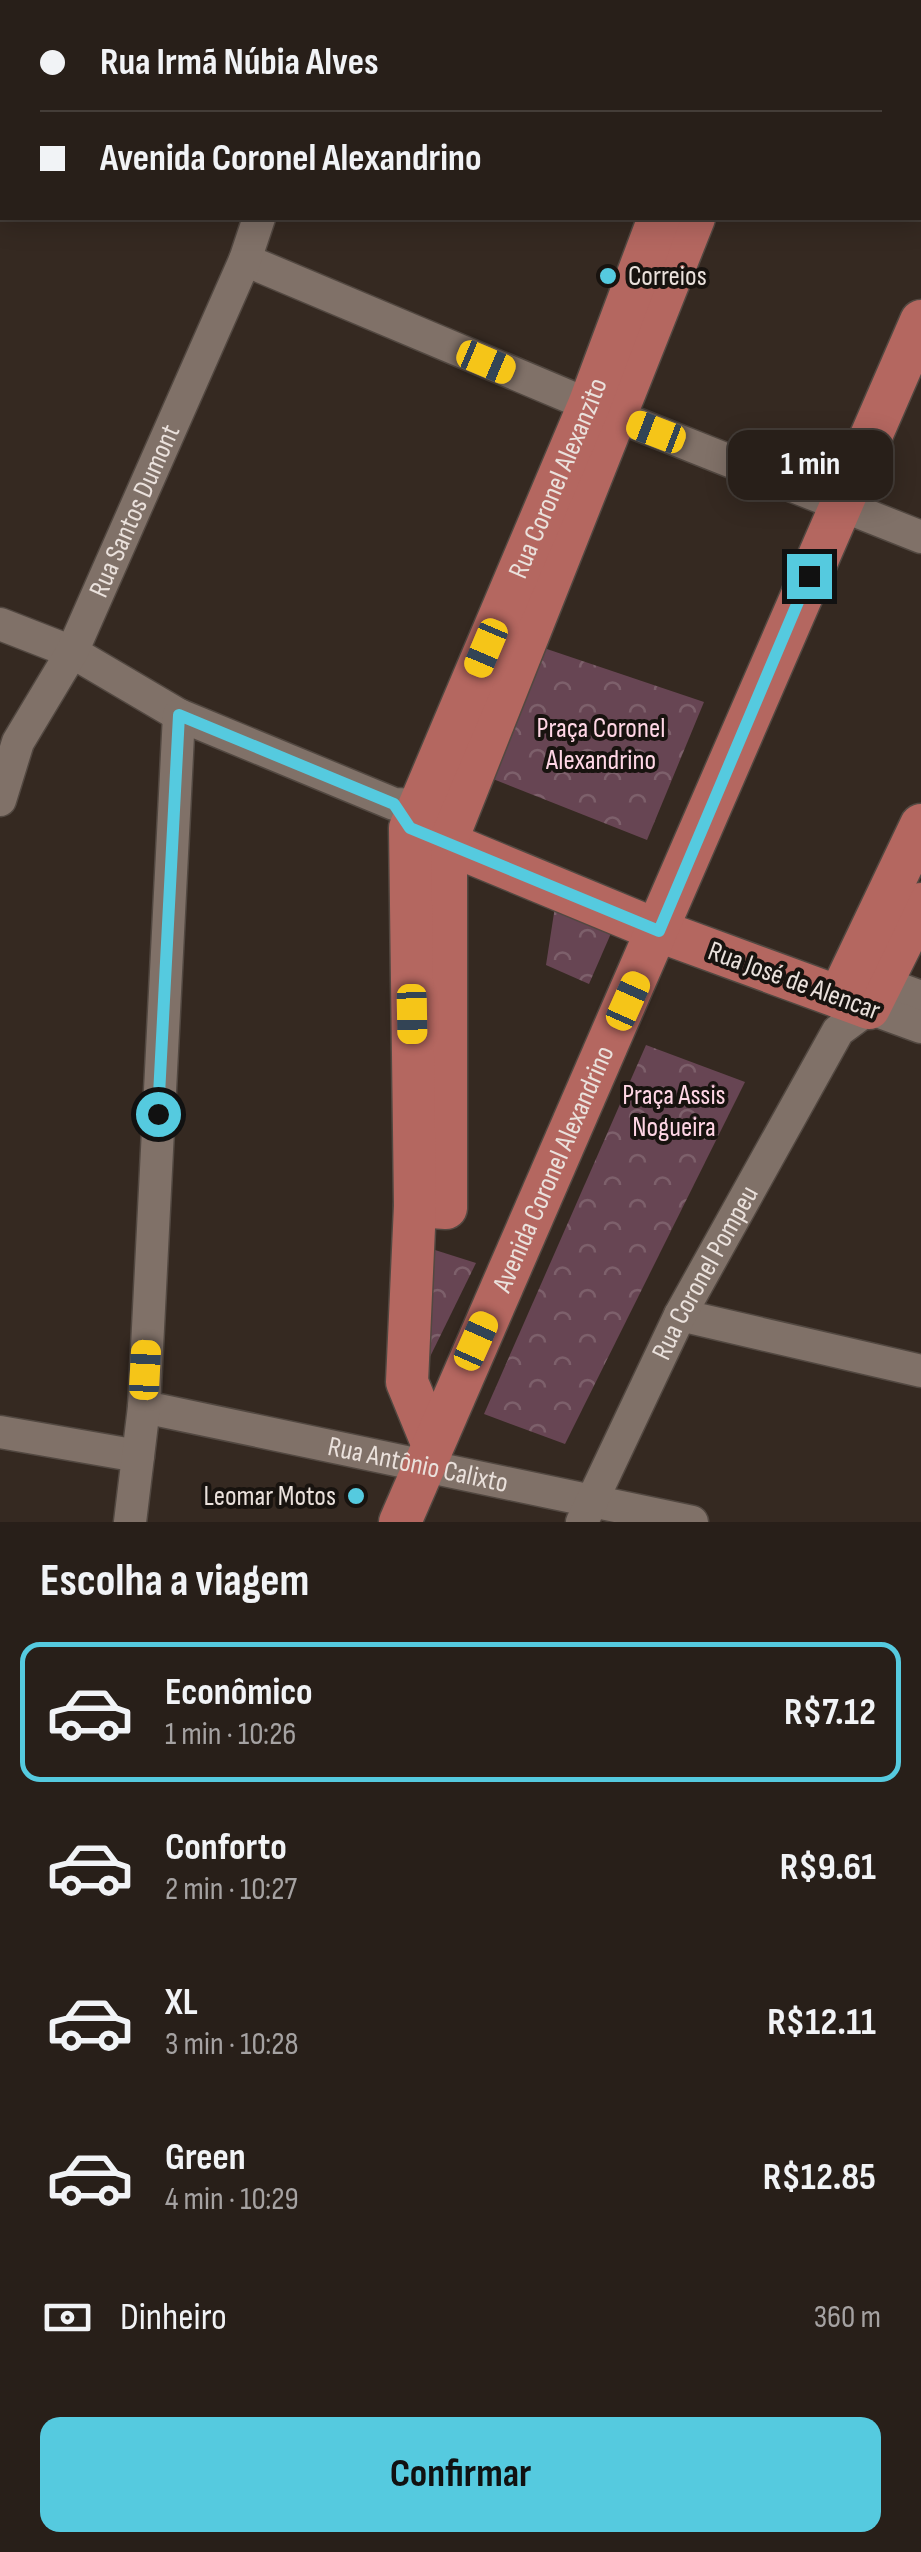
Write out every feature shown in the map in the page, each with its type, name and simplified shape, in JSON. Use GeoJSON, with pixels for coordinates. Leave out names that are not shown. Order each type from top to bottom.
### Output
{"type":"FeatureCollection","features":[{"type":"Feature","properties":{"kind":"main road","name":"Rua Coronel Alexanzito"},"geometry":{"type":"LineString","coordinates":[[428,1454],[406,1382],[431,1207],[425,820],[516,624],[679,220]]}},
{"type":"Feature","properties":{"kind":"main road","name":"Avenida Coronel Alexandrino"},"geometry":{"type":"LineString","coordinates":[[400,1522],[921,321]]}},
{"type":"Feature","properties":{"kind":"main road","name":"Rua José de Alencar"},"geometry":{"type":"LineString","coordinates":[[425,820],[867,998]]}},
{"type":"Feature","properties":{"kind":"main road"},"geometry":{"type":"LineString","coordinates":[[867,998],[921,824]]}},
{"type":"Feature","properties":{"kind":"main road"},"geometry":{"type":"LineString","coordinates":[[867,998],[921,904]]}},
{"type":"Feature","properties":{"kind":"street","name":"Rua Santos Dumont"},"geometry":{"type":"LineString","coordinates":[[0,800],[9,743],[72,652],[245,260],[258,220]]}},
{"type":"Feature","properties":{"kind":"street"},"geometry":{"type":"LineString","coordinates":[[245,260],[604,411],[921,537]]}},
{"type":"Feature","properties":{"kind":"street","name":"Rua José de Alencar"},"geometry":{"type":"LineString","coordinates":[[0,624],[72,652],[179,715],[425,820]]}},
{"type":"Feature","properties":{"kind":"street"},"geometry":{"type":"LineString","coordinates":[[130,1522],[144,1406],[179,715]]}},
{"type":"Feature","properties":{"kind":"street","name":"Rua José de Alencar"},"geometry":{"type":"LineString","coordinates":[[867,998],[921,1027]]}},
{"type":"Feature","properties":{"kind":"street","name":"Rua Coronel Pompeu"},"geometry":{"type":"LineString","coordinates":[[587,1512],[680,1315],[867,998]]}},
{"type":"Feature","properties":{"kind":"street"},"geometry":{"type":"LineString","coordinates":[[680,1315],[921,1370]]}},
{"type":"Feature","properties":{"kind":"street","name":"Rua Antônio Calixto"},"geometry":{"type":"LineString","coordinates":[[144,1406],[428,1454],[587,1512],[692,1522]]}},
{"type":"Feature","properties":{"kind":"street"},"geometry":{"type":"LineString","coordinates":[[0,1432],[138,1456]]}},
{"type":"Feature","properties":{"kind":"green space","name":"Praça Coronel Alexandrino"},"geometry":{"type":"Polygon","coordinates":[[[535,645],[704,702],[647,840],[488,777],[535,645]]]}},
{"type":"Feature","properties":{"kind":"green space"},"geometry":{"type":"Polygon","coordinates":[[[558,887],[622,908],[589,984],[546,965],[558,887]]]}},
{"type":"Feature","properties":{"kind":"green space","name":"Praça Assis Nogueira"},"geometry":{"type":"Polygon","coordinates":[[[646,1045],[745,1082],[565,1444],[484,1414],[646,1045]]]}},
{"type":"Feature","properties":{"kind":"green space"},"geometry":{"type":"Polygon","coordinates":[[[435,1250],[476,1263],[426,1365],[435,1250]]]}},
{"type":"Feature","properties":{"kind":"place","name":"Correios"},"geometry":{"type":"Point","coordinates":[608,276]}},
{"type":"Feature","properties":{"kind":"place","name":"Leomar Motos"},"geometry":{"type":"Point","coordinates":[356,1496]}},
{"type":"Feature","properties":{"kind":"route"},"geometry":{"type":"LineString","coordinates":[[158,1114],[179,715],[394,804],[410,828],[659,931],[809,576]]}}]}
